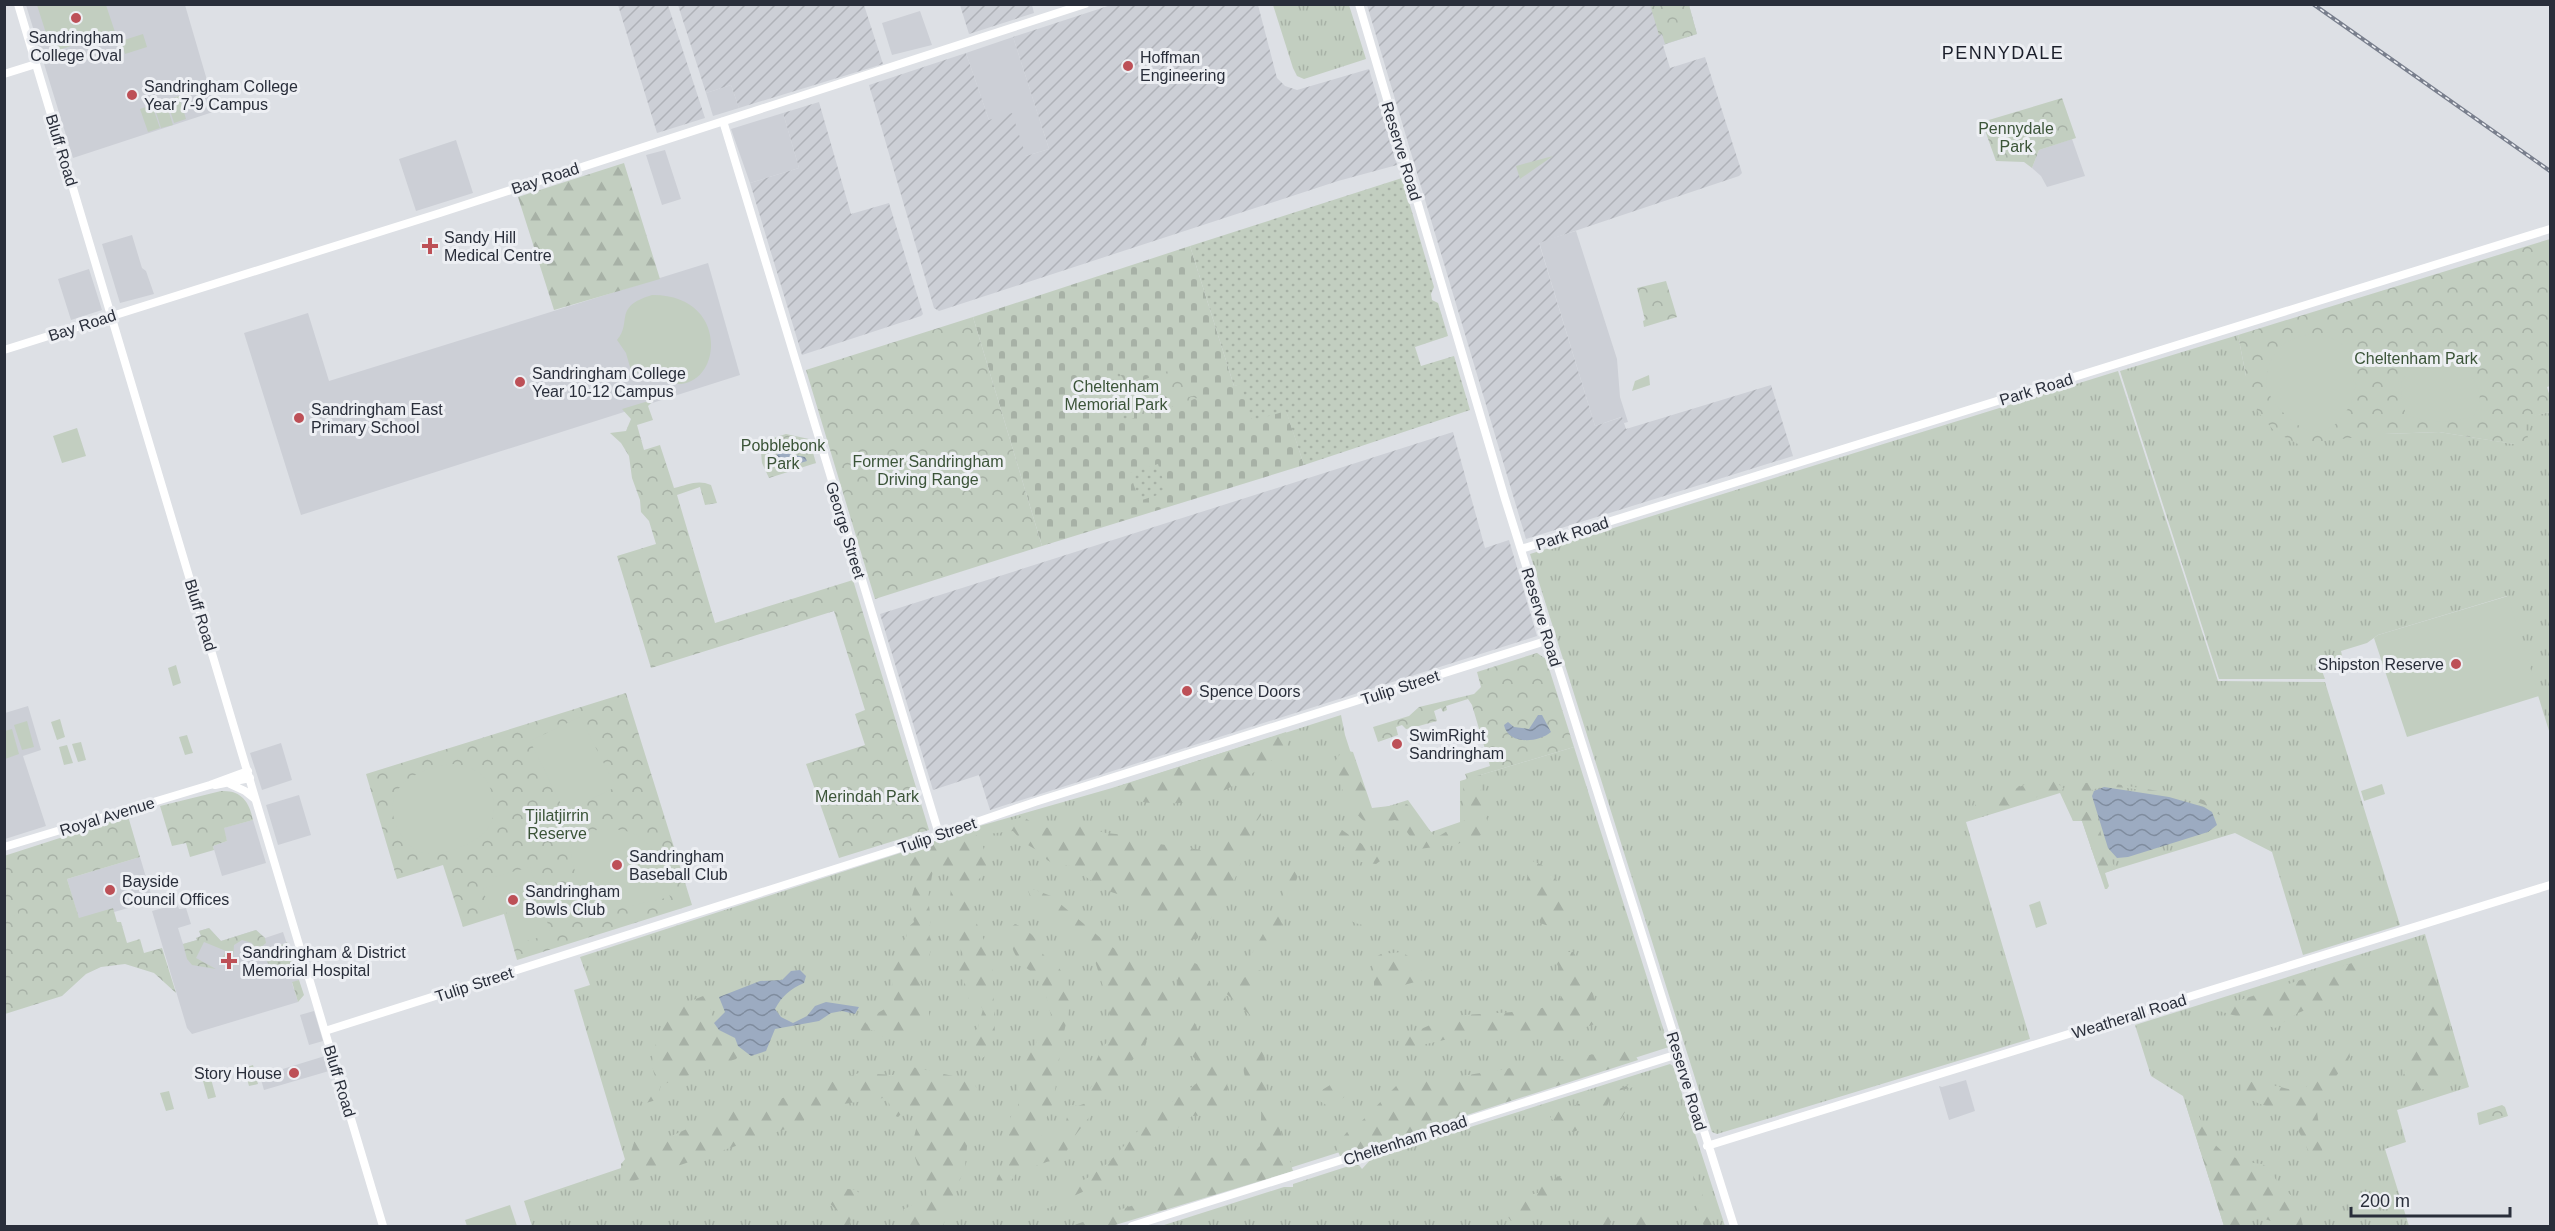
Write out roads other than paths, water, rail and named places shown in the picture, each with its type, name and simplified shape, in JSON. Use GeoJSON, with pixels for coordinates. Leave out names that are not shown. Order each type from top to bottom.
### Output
{"type":"FeatureCollection","features":[{"type":"Feature","properties":{"kind":"street","name":"Bluff Road"},"geometry":{"type":"LineString","coordinates":[[18,4],[383,1227]]}},
{"type":"Feature","properties":{"kind":"street","name":"Bay Road"},"geometry":{"type":"LineString","coordinates":[[4,350],[1085,4]]}},
{"type":"Feature","properties":{"kind":"street","name":"Reserve Road"},"geometry":{"type":"LineString","coordinates":[[1359,4],[1521,549],[1734,1227]]}},
{"type":"Feature","properties":{"kind":"street"},"geometry":{"type":"LineString","coordinates":[[4,74],[36,64]]}},
{"type":"Feature","properties":{"kind":"street","name":"George Street"},"geometry":{"type":"LineString","coordinates":[[723,121],[939,834]]}},
{"type":"Feature","properties":{"kind":"street","name":"Park Road"},"geometry":{"type":"LineString","coordinates":[[1521,549],[2550,229]]}},
{"type":"Feature","properties":{"kind":"street","name":"Tulip Street"},"geometry":{"type":"LineString","coordinates":[[325,1031],[1549,640]]}},
{"type":"Feature","properties":{"kind":"street","name":"Royal Avenue"},"geometry":{"type":"LineString","coordinates":[[210,785],[228,784],[249,775]]}},
{"type":"Feature","properties":{"kind":"street","name":"Royal Avenue"},"geometry":{"type":"LineString","coordinates":[[4,847],[249,775]]}},
{"type":"Feature","properties":{"kind":"street"},"geometry":{"type":"LineString","coordinates":[[228,784],[245,790],[256,800]]}},
{"type":"Feature","properties":{"kind":"street","name":"Weatherall Road"},"geometry":{"type":"LineString","coordinates":[[1707,1146],[2550,885]]}},
{"type":"Feature","properties":{"kind":"street","name":"Cheltenham Road"},"geometry":{"type":"LineString","coordinates":[[1132,1227],[1678,1054]]}},
{"type":"Feature","properties":{"kind":"water"},"geometry":{"type":"Polygon","coordinates":[[[785,441],[788,442],[789,454],[805,457],[807,461],[778,470],[775,466],[775,457],[785,441]]]}},
{"type":"Feature","properties":{"kind":"water"},"geometry":{"type":"Polygon","coordinates":[[[1538,715],[1542,715],[1551,732],[1539,738],[1517,739],[1511,736],[1504,725],[1508,722],[1514,727],[1529,729],[1538,715]]]}},
{"type":"Feature","properties":{"kind":"water"},"geometry":{"type":"Polygon","coordinates":[[[2104,787],[2169,797],[2204,807],[2212,812],[2217,825],[2208,832],[2128,857],[2117,858],[2108,848],[2092,796],[2094,791],[2104,787]]]}},
{"type":"Feature","properties":{"kind":"water"},"geometry":{"type":"Polygon","coordinates":[[[800,970],[806,976],[804,983],[787,993],[778,1004],[775,1009],[781,1017],[793,1023],[807,1016],[815,1006],[826,1002],[859,1007],[855,1014],[842,1011],[831,1013],[819,1021],[775,1029],[766,1051],[751,1056],[738,1046],[735,1038],[719,1030],[714,1023],[725,1012],[719,997],[760,981],[782,980],[791,971],[800,970]]]}},
{"type":"Feature","properties":{"kind":"railway"},"geometry":{"type":"LineString","coordinates":[[2313,4],[2550,171]]}},
{"type":"Feature","properties":{"kind":"place","name":"Sandringham College Oval"},"geometry":{"type":"Point","coordinates":[76,18]}},
{"type":"Feature","properties":{"kind":"place","name":"Hoffman Engineering"},"geometry":{"type":"Point","coordinates":[1128,66]}},
{"type":"Feature","properties":{"kind":"place","name":"Sandringham College Year 7-9 Campus"},"geometry":{"type":"Point","coordinates":[132,95]}},
{"type":"Feature","properties":{"kind":"place","name":"Sandy Hill Medical Centre"},"geometry":{"type":"Point","coordinates":[430,246]}},
{"type":"Feature","properties":{"kind":"place","name":"Sandringham College Year 10-12 Campus"},"geometry":{"type":"Point","coordinates":[520,382]}},
{"type":"Feature","properties":{"kind":"place","name":"Sandringham East Primary School"},"geometry":{"type":"Point","coordinates":[299,418]}},
{"type":"Feature","properties":{"kind":"place","name":"Shipston Reserve"},"geometry":{"type":"Point","coordinates":[2456,664]}},
{"type":"Feature","properties":{"kind":"place","name":"Spence Doors"},"geometry":{"type":"Point","coordinates":[1187,691]}},
{"type":"Feature","properties":{"kind":"place","name":"SwimRight Sandringham"},"geometry":{"type":"Point","coordinates":[1397,744]}},
{"type":"Feature","properties":{"kind":"place","name":"Sandringham Baseball Club"},"geometry":{"type":"Point","coordinates":[617,865]}},
{"type":"Feature","properties":{"kind":"place","name":"Bayside Council Offices"},"geometry":{"type":"Point","coordinates":[110,890]}},
{"type":"Feature","properties":{"kind":"place","name":"Sandringham Bowls Club"},"geometry":{"type":"Point","coordinates":[513,900]}},
{"type":"Feature","properties":{"kind":"place","name":"Sandringham & District Memorial Hospital"},"geometry":{"type":"Point","coordinates":[229,961]}},
{"type":"Feature","properties":{"kind":"place","name":"Story House"},"geometry":{"type":"Point","coordinates":[294,1073]}},
{"type":"Feature","properties":{"kind":"district","name":"PENNYDALE"},"geometry":{"type":"Point","coordinates":[2003,53]}},
{"type":"Feature","properties":{"kind":"park label","name":"Pennydale Park"},"geometry":{"type":"Point","coordinates":[2016,137]}},
{"type":"Feature","properties":{"kind":"park label","name":"Cheltenham Park"},"geometry":{"type":"Point","coordinates":[2416,358]}},
{"type":"Feature","properties":{"kind":"park label","name":"Cheltenham Memorial Park"},"geometry":{"type":"Point","coordinates":[1116,395]}},
{"type":"Feature","properties":{"kind":"park label","name":"Pobblebonk Park"},"geometry":{"type":"Point","coordinates":[783,454]}},
{"type":"Feature","properties":{"kind":"park label","name":"Former Sandringham Driving Range"},"geometry":{"type":"Point","coordinates":[928,470]}},
{"type":"Feature","properties":{"kind":"park label","name":"Merindah Park"},"geometry":{"type":"Point","coordinates":[867,796]}},
{"type":"Feature","properties":{"kind":"park label","name":"Tjilatjirrin Reserve"},"geometry":{"type":"Point","coordinates":[557,824]}}]}
